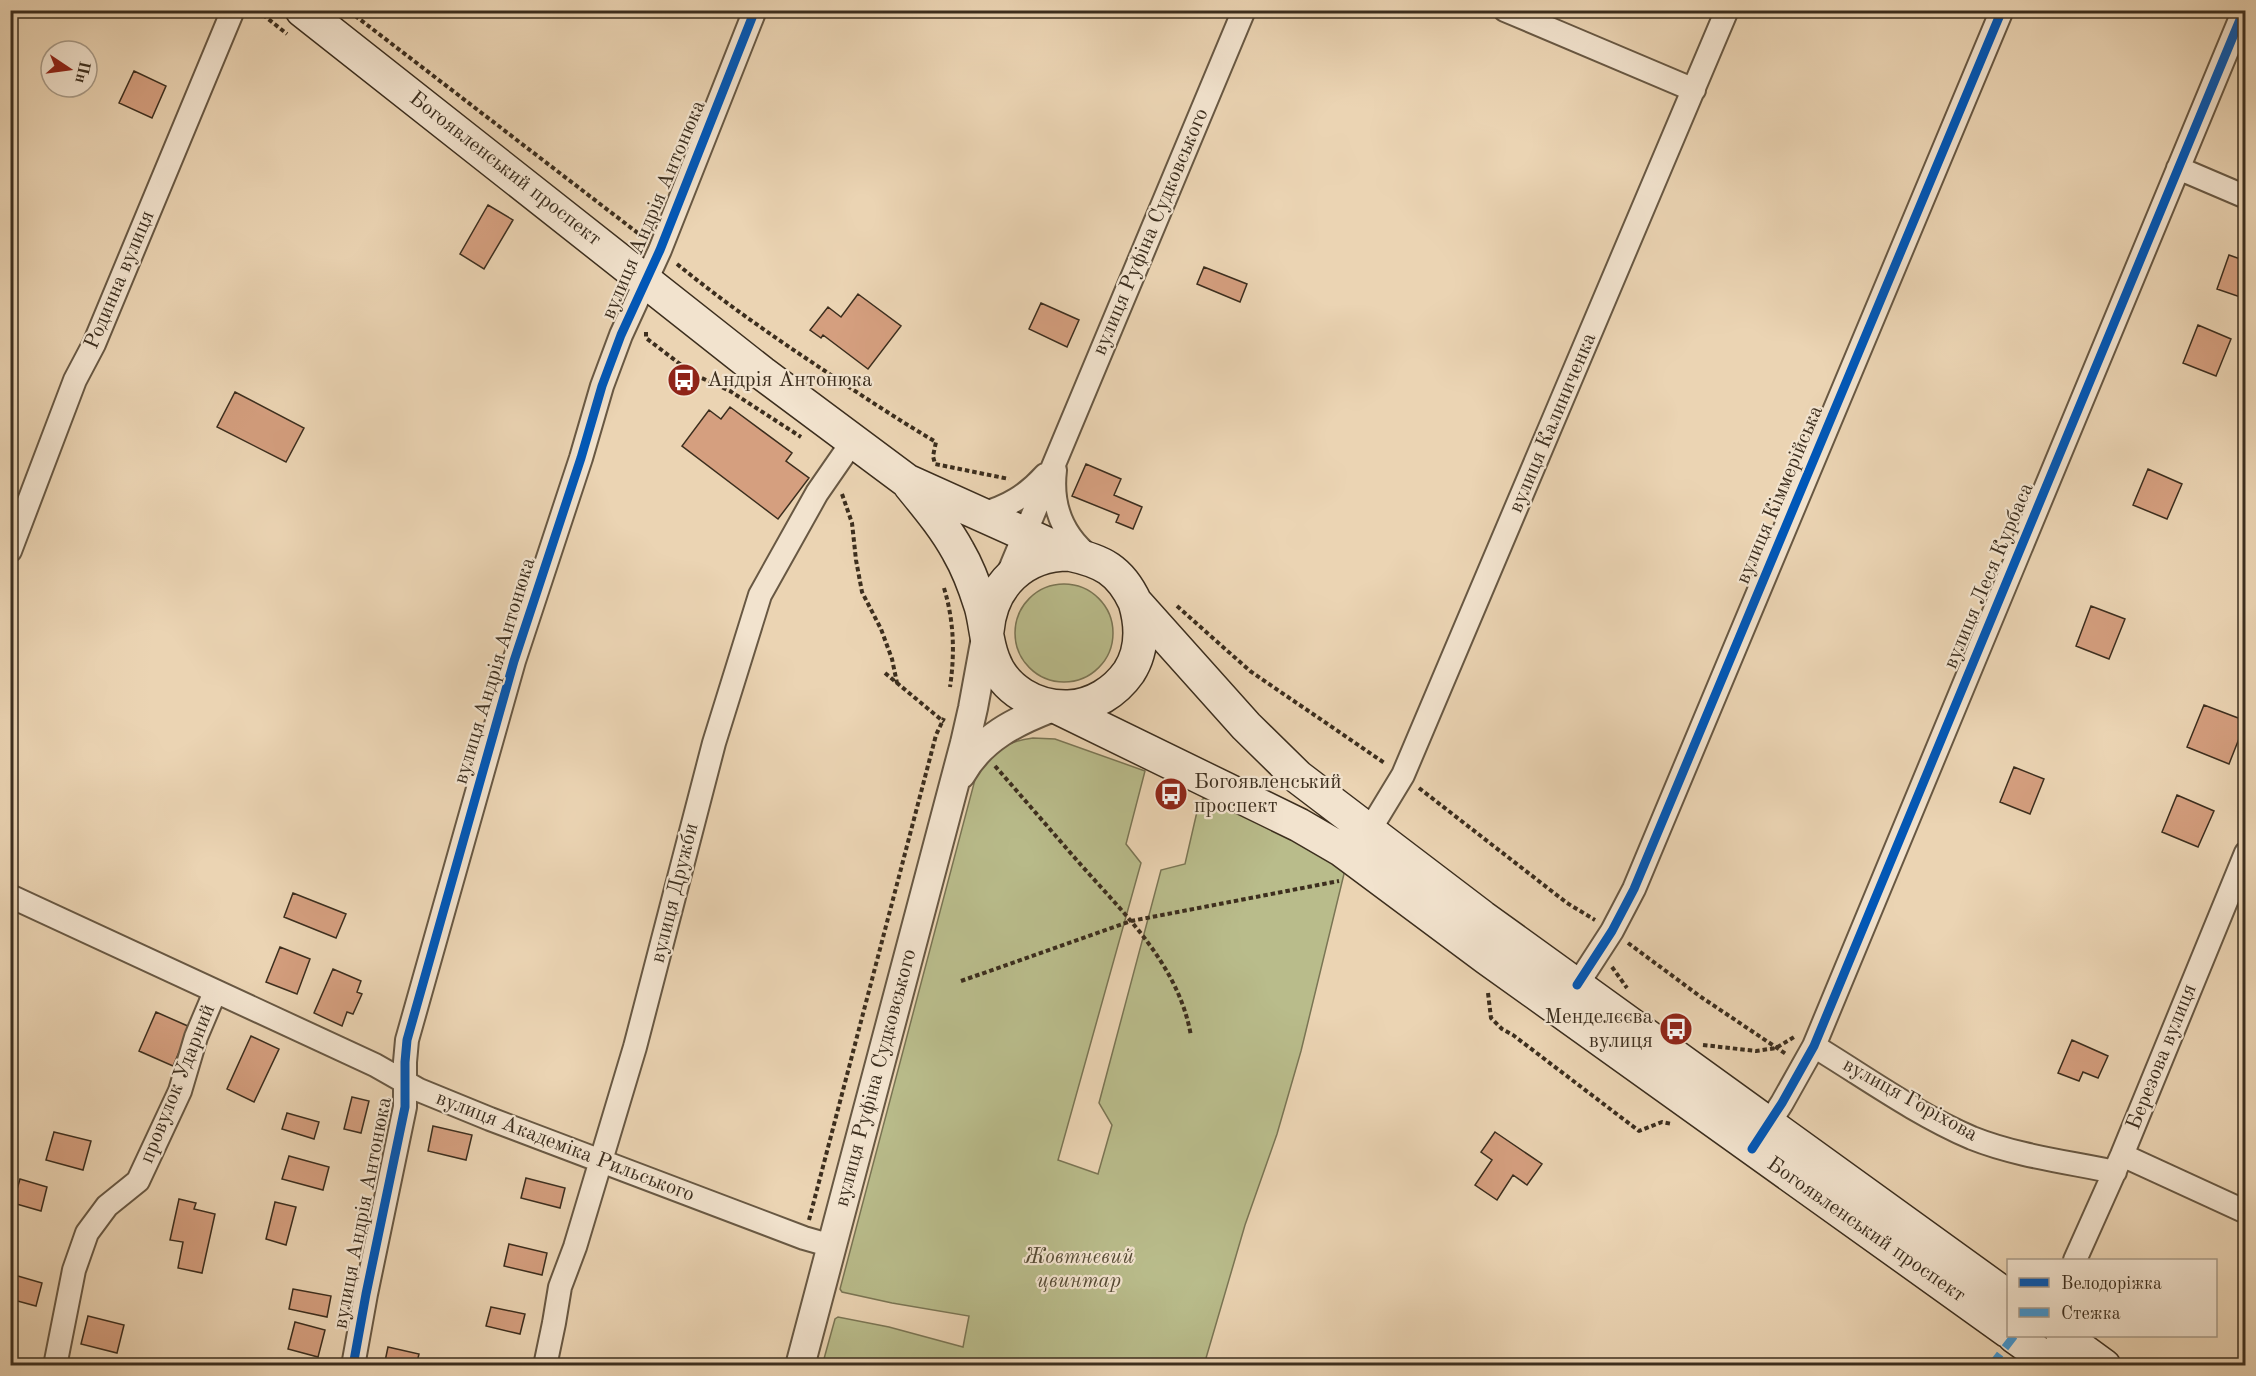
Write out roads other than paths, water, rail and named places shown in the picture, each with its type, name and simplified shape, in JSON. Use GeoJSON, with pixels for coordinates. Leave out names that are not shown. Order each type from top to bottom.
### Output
{"type":"FeatureCollection","features":[{"type":"Feature","properties":{"kind":"main road","name":"Богоявленський проспект"},"geometry":{"type":"LineString","coordinates":[[297,24],[640,291],[762,373],[847,451],[907,481],[1108,568],[1122,580],[1135,602],[1245,726],[1298,777],[1577,985],[1880,1238],[2007,1330]]}},
{"type":"Feature","properties":{"kind":"main road","name":"Богоявленський проспект"},"geometry":{"type":"LineString","coordinates":[[907,481],[943,526],[958,550],[974,585],[993,660],[1005,679],[1021,694],[1055,707],[1299,825],[1342,850],[1487,958],[2007,1296]]}},
{"type":"Feature","properties":{"kind":"main road"},"geometry":{"type":"LineString","coordinates":[[1005,581],[1029,562],[1048,555],[1080,556]]}},
{"type":"Feature","properties":{"kind":"main road","name":"вулиця Руфіна Судковського"},"geometry":{"type":"LineString","coordinates":[[987,631],[992,604],[1005,581]]}},
{"type":"Feature","properties":{"kind":"main road"},"geometry":{"type":"LineString","coordinates":[[1055,707],[1071,707],[1098,699],[1110,692],[1125,676],[1136,658],[1140,644],[1140,622],[1135,602]]}},
{"type":"Feature","properties":{"kind":"main road"},"geometry":{"type":"LineString","coordinates":[[2017,1337],[2056,1365]]}},
{"type":"Feature","properties":{"kind":"main road"},"geometry":{"type":"LineString","coordinates":[[2066,1337],[2104,1365]]}},
{"type":"Feature","properties":{"kind":"street","name":"Родинна вулиця"},"geometry":{"type":"LineString","coordinates":[[10,550],[75,380],[99,334],[233,10]]}},
{"type":"Feature","properties":{"kind":"street","name":"вулиця Андрія Антонюка"},"geometry":{"type":"LineString","coordinates":[[353,1365],[405,1107],[407,1040],[514,660],[581,458],[602,386],[640,291],[660,250],[755,10]]}},
{"type":"Feature","properties":{"kind":"street","name":"вулиця Руфіна Судковського"},"geometry":{"type":"LineString","coordinates":[[1005,581],[1244,10]]}},
{"type":"Feature","properties":{"kind":"street"},"geometry":{"type":"LineString","coordinates":[[1505,10],[1694,90]]}},
{"type":"Feature","properties":{"kind":"street","name":"вулиця Калиниченка"},"geometry":{"type":"LineString","coordinates":[[1368,831],[1403,775],[1727,10]]}},
{"type":"Feature","properties":{"kind":"street","name":"вулиця Кіммерійська"},"geometry":{"type":"LineString","coordinates":[[1577,985],[1612,931],[1639,878],[2002,10]]}},
{"type":"Feature","properties":{"kind":"street","name":"вулиця Леся Курбаса"},"geometry":{"type":"LineString","coordinates":[[1760,1136],[1806,1046],[2244,10]]}},
{"type":"Feature","properties":{"kind":"street"},"geometry":{"type":"LineString","coordinates":[[2178,168],[2246,198]]}},
{"type":"Feature","properties":{"kind":"street","name":"вулиця Дружби"},"geometry":{"type":"LineString","coordinates":[[545,1365],[560,1287],[575,1247],[635,1047],[714,743],[760,595],[817,493],[847,451]]}},
{"type":"Feature","properties":{"kind":"street","name":"вулиця Руфіна Судковського"},"geometry":{"type":"LineString","coordinates":[[981,514],[1001,508],[1034,487],[1059,454]]}},
{"type":"Feature","properties":{"kind":"street","name":"вулиця Руфіна Судковського"},"geometry":{"type":"LineString","coordinates":[[1059,454],[1053,482],[1057,510],[1080,556]]}},
{"type":"Feature","properties":{"kind":"street","name":"вулиця Руфіна Судковського"},"geometry":{"type":"LineString","coordinates":[[800,1365],[952,792],[971,747],[987,631]]}},
{"type":"Feature","properties":{"kind":"street","name":"вулиця Руфіна Судковського"},"geometry":{"type":"LineString","coordinates":[[971,747],[1012,724],[1055,707]]}},
{"type":"Feature","properties":{"kind":"street","name":"Березова вулиця"},"geometry":{"type":"LineString","coordinates":[[2075,1259],[2118,1164],[2246,853]]}},
{"type":"Feature","properties":{"kind":"street","name":"вулиця Академіка Рильського"},"geometry":{"type":"LineString","coordinates":[[10,896],[375,1065],[419,1090],[601,1162],[804,1238],[832,1246]]}},
{"type":"Feature","properties":{"kind":"street","name":"провулок Ударний"},"geometry":{"type":"LineString","coordinates":[[55,1365],[74,1270],[87,1233],[107,1206],[138,1181],[180,1091],[196,1037],[215,992]]}},
{"type":"Feature","properties":{"kind":"street","name":"вулиця Горіхова"},"geometry":{"type":"LineString","coordinates":[[1806,1046],[1973,1138],[2021,1152],[2118,1164],[2246,1212]]}},
{"type":"Feature","properties":{"kind":"place","name":"Андрія Антонюка"},"geometry":{"type":"Point","coordinates":[684,380]}},
{"type":"Feature","properties":{"kind":"place","name":"Богоявленський проспект"},"geometry":{"type":"Point","coordinates":[1171,794]}},
{"type":"Feature","properties":{"kind":"place","name":"Менделєєва вулиця"},"geometry":{"type":"Point","coordinates":[1676,1029]}},
{"type":"Feature","properties":{"kind":"park label","name":"Жовтневий цвинтар"},"geometry":{"type":"Point","coordinates":[1079,1269]}}]}
